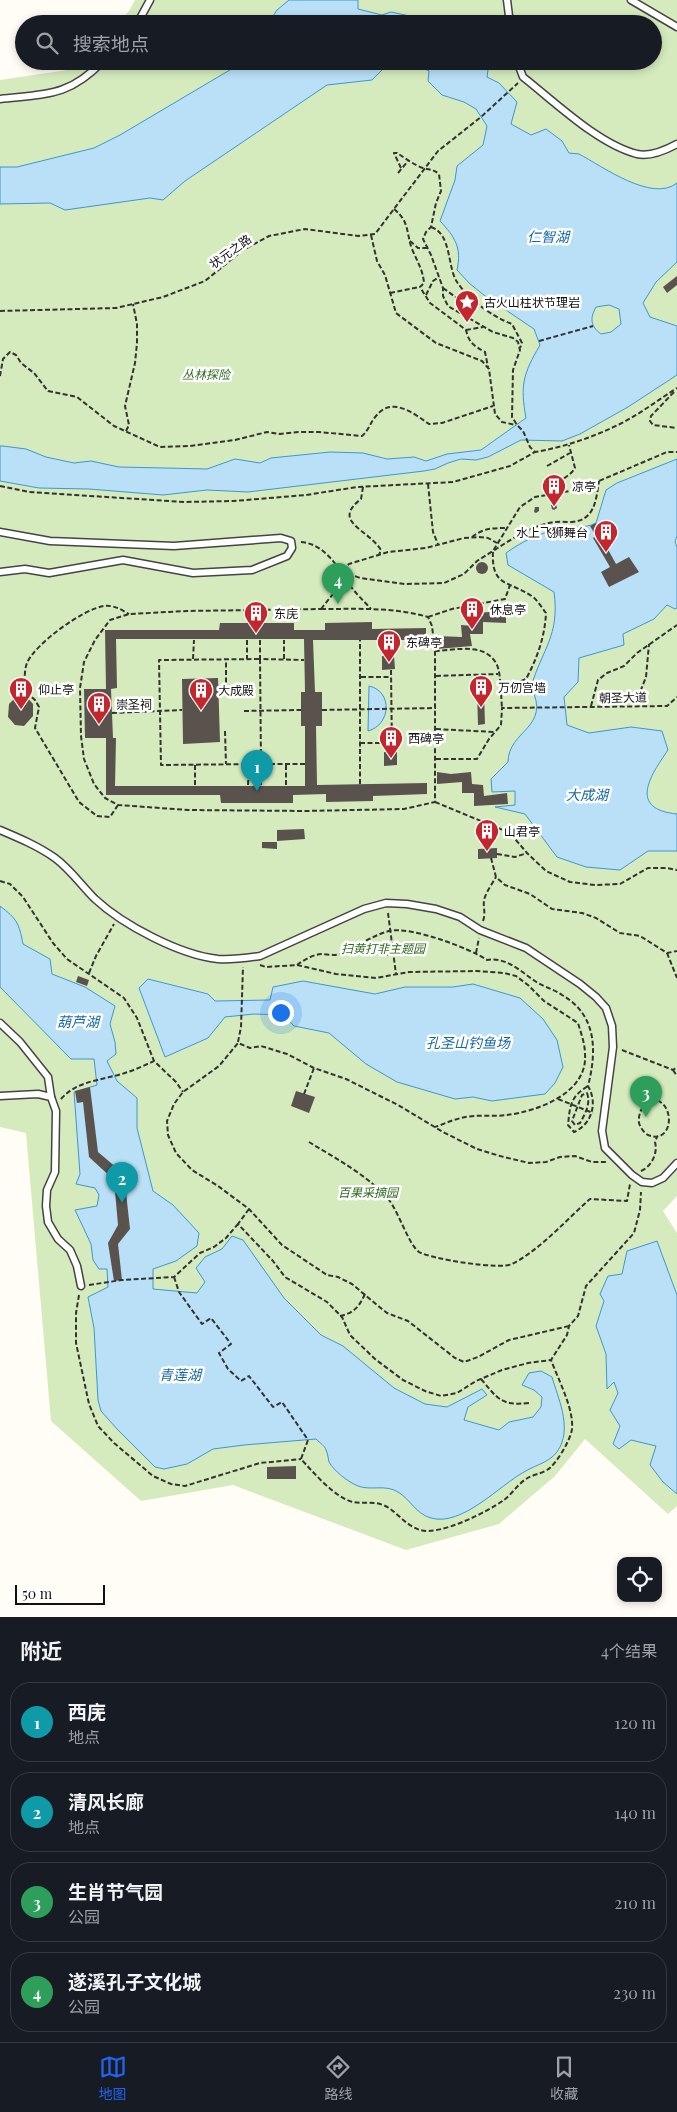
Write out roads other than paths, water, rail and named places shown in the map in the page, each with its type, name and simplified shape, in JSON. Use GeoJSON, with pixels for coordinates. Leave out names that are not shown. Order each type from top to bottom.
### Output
{"type":"FeatureCollection","features":[{"type":"Feature","properties":{"kind":"lane"},"geometry":{"type":"LineString","coordinates":[[142,15],[150,0]]}},
{"type":"Feature","properties":{"kind":"lane"},"geometry":{"type":"LineString","coordinates":[[507,0],[509,15]]}},
{"type":"Feature","properties":{"kind":"lane"},"geometry":{"type":"LineString","coordinates":[[631,0],[657,15]]}},
{"type":"Feature","properties":{"kind":"lane"},"geometry":{"type":"LineString","coordinates":[[662,18],[677,27]]}},
{"type":"Feature","properties":{"kind":"lane"},"geometry":{"type":"LineString","coordinates":[[0,99],[55,93],[75,86],[93,70]]}},
{"type":"Feature","properties":{"kind":"lane"},"geometry":{"type":"LineString","coordinates":[[520,70],[522,77],[604,140],[638,155],[665,151],[677,144]]}},
{"type":"Feature","properties":{"kind":"lane"},"geometry":{"type":"LineString","coordinates":[[0,532],[50,541],[174,546],[280,538],[291,541],[292,548],[287,556],[252,570],[192,573],[123,560],[49,573],[25,569],[0,572]]}},
{"type":"Feature","properties":{"kind":"lane"},"geometry":{"type":"LineString","coordinates":[[0,830],[29,842],[56,858],[97,900],[119,917],[150,936],[197,954],[218,959],[243,959],[260,956],[364,909],[386,903],[407,904],[436,909],[460,917],[480,930],[526,948],[596,997],[606,1008],[612,1026],[613,1047],[602,1131],[605,1148],[632,1175],[642,1182],[652,1183],[663,1178],[677,1163]]}},
{"type":"Feature","properties":{"kind":"lane"},"geometry":{"type":"LineString","coordinates":[[0,1023],[20,1042],[48,1077],[51,1097],[56,1111],[55,1172],[47,1190],[48,1222],[58,1239],[70,1250],[77,1266],[81,1286]]}},
{"type":"Feature","properties":{"kind":"lane"},"geometry":{"type":"LineString","coordinates":[[0,1096],[38,1094],[51,1097]]}},
{"type":"Feature","properties":{"kind":"water"},"geometry":{"type":"Polygon","coordinates":[[[289,0],[358,0],[358,9],[382,15],[274,15],[289,0]]]}},
{"type":"Feature","properties":{"kind":"water"},"geometry":{"type":"Polygon","coordinates":[[[391,12],[405,15],[382,15],[391,12]]]}},
{"type":"Feature","properties":{"kind":"water"},"geometry":{"type":"Polygon","coordinates":[[[230,70],[382,70],[372,80],[327,85],[185,181],[163,200],[150,198],[65,210],[50,203],[0,204],[0,167],[17,167],[94,148],[120,135],[230,70]]]}},
{"type":"Feature","properties":{"kind":"water","name":"仁智湖"},"geometry":{"type":"Polygon","coordinates":[[[427,70],[488,70],[487,77],[499,83],[517,102],[511,124],[531,135],[546,129],[562,141],[569,153],[579,154],[614,174],[641,186],[654,189],[667,188],[677,183],[677,262],[656,282],[643,303],[650,317],[677,326],[677,375],[628,407],[580,434],[562,441],[521,440],[488,457],[476,460],[461,459],[424,471],[248,492],[207,490],[163,495],[89,489],[39,488],[0,481],[0,446],[26,449],[46,457],[74,463],[91,461],[119,467],[207,469],[235,459],[260,463],[271,458],[330,452],[363,453],[387,459],[414,457],[426,461],[447,454],[481,450],[526,418],[523,397],[524,380],[540,345],[534,329],[485,296],[457,270],[459,255],[456,243],[450,232],[440,221],[455,180],[457,166],[483,145],[487,126],[476,109],[464,102],[442,95],[428,81],[429,71],[427,70]],[[609,305],[596,307],[592,322],[601,334],[611,332],[621,324],[619,309],[609,305]]]}},
{"type":"Feature","properties":{"kind":"water","name":"大成湖"},"geometry":{"type":"Polygon","coordinates":[[[677,459],[677,536],[675,542],[677,547],[677,608],[675,609],[667,605],[654,619],[623,634],[624,645],[579,658],[578,682],[564,697],[567,725],[589,733],[631,727],[662,731],[668,750],[650,780],[647,790],[648,798],[652,806],[662,811],[677,814],[677,851],[648,851],[620,870],[586,867],[557,857],[525,814],[495,807],[515,805],[515,791],[492,792],[491,779],[508,762],[510,751],[533,720],[536,712],[536,701],[531,687],[549,642],[555,607],[554,592],[508,565],[506,553],[525,541],[546,532],[596,523],[606,490],[617,483],[677,459]]]}},
{"type":"Feature","properties":{"kind":"water"},"geometry":{"type":"Polygon","coordinates":[[[369,686],[377,689],[382,694],[386,708],[381,722],[376,728],[368,731],[369,686]]]}},
{"type":"Feature","properties":{"kind":"water","name":"青莲湖"},"geometry":{"type":"Polygon","coordinates":[[[0,906],[16,922],[23,944],[50,959],[52,974],[85,987],[115,1006],[110,1024],[116,1054],[107,1061],[117,1081],[137,1098],[137,1128],[153,1191],[173,1205],[199,1233],[197,1246],[176,1261],[153,1269],[153,1289],[197,1293],[205,1282],[196,1268],[205,1257],[222,1249],[232,1236],[243,1240],[284,1298],[321,1335],[343,1346],[394,1388],[425,1404],[447,1407],[482,1389],[487,1395],[468,1407],[464,1420],[499,1430],[509,1422],[533,1417],[541,1407],[542,1397],[534,1390],[522,1385],[529,1373],[541,1371],[552,1377],[564,1421],[563,1439],[557,1452],[544,1462],[514,1478],[468,1511],[443,1519],[426,1516],[398,1492],[388,1488],[368,1488],[350,1482],[331,1465],[325,1449],[316,1439],[213,1449],[187,1464],[164,1469],[155,1467],[101,1411],[98,1400],[94,1328],[88,1297],[108,1287],[107,1269],[99,1269],[93,1260],[91,1244],[75,1210],[97,1206],[99,1195],[95,1188],[76,1184],[80,1174],[74,1092],[97,1085],[94,1059],[71,1059],[0,987],[0,906]]]}},
{"type":"Feature","properties":{"kind":"water","name":"孔圣山钓鱼场"},"geometry":{"type":"Polygon","coordinates":[[[148,979],[208,994],[215,1001],[270,1000],[273,987],[303,981],[375,994],[405,987],[453,987],[473,984],[520,998],[543,1019],[557,1040],[563,1067],[555,1083],[545,1094],[492,1101],[473,1097],[455,1099],[397,1082],[366,1064],[329,1033],[294,1026],[283,1015],[254,1014],[225,1017],[208,1038],[165,1057],[139,988],[148,979]]]}},
{"type":"Feature","properties":{"kind":"water"},"geometry":{"type":"Polygon","coordinates":[[[657,1241],[677,1295],[677,1494],[663,1482],[650,1465],[656,1446],[631,1440],[619,1449],[613,1444],[620,1426],[610,1410],[618,1393],[614,1382],[607,1389],[606,1354],[596,1326],[604,1301],[600,1294],[608,1276],[622,1274],[627,1251],[657,1241]]]}},
{"type":"Feature","properties":{"kind":"place","name":"古火山柱状节理岩"},"geometry":{"type":"Point","coordinates":[467,323]}},
{"type":"Feature","properties":{"kind":"place","name":"凉亭"},"geometry":{"type":"Point","coordinates":[554,507]}},
{"type":"Feature","properties":{"kind":"place","name":"水上飞狮舞台"},"geometry":{"type":"Point","coordinates":[606,553]}},
{"type":"Feature","properties":{"kind":"place","name":"遂溪孔子文化城"},"geometry":{"type":"Point","coordinates":[338,604]}},
{"type":"Feature","properties":{"kind":"place","name":"休息亭"},"geometry":{"type":"Point","coordinates":[472,630]}},
{"type":"Feature","properties":{"kind":"place","name":"东庑"},"geometry":{"type":"Point","coordinates":[256,634]}},
{"type":"Feature","properties":{"kind":"place","name":"东碑亭"},"geometry":{"type":"Point","coordinates":[389,663]}},
{"type":"Feature","properties":{"kind":"place","name":"万仞宫墙"},"geometry":{"type":"Point","coordinates":[481,708]}},
{"type":"Feature","properties":{"kind":"place","name":"仰止亭"},"geometry":{"type":"Point","coordinates":[21,710]}},
{"type":"Feature","properties":{"kind":"place","name":"大成殿"},"geometry":{"type":"Point","coordinates":[201,711]}},
{"type":"Feature","properties":{"kind":"place","name":"崇圣祠"},"geometry":{"type":"Point","coordinates":[99,725]}},
{"type":"Feature","properties":{"kind":"place","name":"西碑亭"},"geometry":{"type":"Point","coordinates":[391,759]}},
{"type":"Feature","properties":{"kind":"place","name":"西庑"},"geometry":{"type":"Point","coordinates":[257,791]}},
{"type":"Feature","properties":{"kind":"place","name":"山君亭"},"geometry":{"type":"Point","coordinates":[487,852]}},
{"type":"Feature","properties":{"kind":"place","name":"生肖节气园"},"geometry":{"type":"Point","coordinates":[646,1117]}},
{"type":"Feature","properties":{"kind":"place","name":"清风长廊"},"geometry":{"type":"Point","coordinates":[122,1203]}},
{"type":"Feature","properties":{"kind":"park label","name":"丛林探险"},"geometry":{"type":"Point","coordinates":[206,374]}},
{"type":"Feature","properties":{"kind":"park label","name":"扫黄打非主题园"},"geometry":{"type":"Point","coordinates":[383,948]}},
{"type":"Feature","properties":{"kind":"park label","name":"百果采摘园"},"geometry":{"type":"Point","coordinates":[368,1192]}},
{"type":"Feature","properties":{"kind":"water label","name":"葫芦湖"},"geometry":{"type":"Point","coordinates":[78,1021]}}]}
